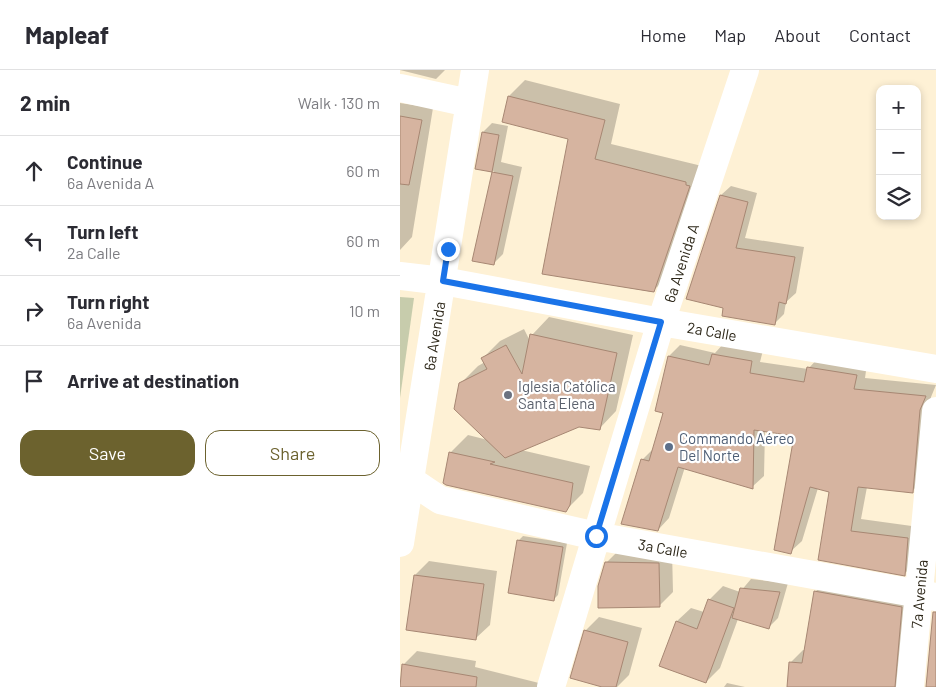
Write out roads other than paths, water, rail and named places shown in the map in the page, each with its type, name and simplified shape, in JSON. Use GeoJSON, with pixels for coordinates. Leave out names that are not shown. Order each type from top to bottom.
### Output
{"type":"FeatureCollection","features":[{"type":"Feature","properties":{"kind":"street","name":"6a Avenida"},"geometry":{"type":"LineString","coordinates":[[400,543],[406,476],[443,281],[475,70]]}},
{"type":"Feature","properties":{"kind":"street","name":"6a Avenida A"},"geometry":{"type":"LineString","coordinates":[[551,687],[661,322],[745,70]]}},
{"type":"Feature","properties":{"kind":"street"},"geometry":{"type":"LineString","coordinates":[[400,88],[469,103]]}},
{"type":"Feature","properties":{"kind":"street","name":"2a Calle"},"geometry":{"type":"LineString","coordinates":[[400,276],[443,281],[661,322],[936,369]]}},
{"type":"Feature","properties":{"kind":"street","name":"7a Avenida"},"geometry":{"type":"LineString","coordinates":[[910,687],[927,595],[936,411]]}},
{"type":"Feature","properties":{"kind":"street","name":"3a Calle"},"geometry":{"type":"LineString","coordinates":[[406,476],[440,500],[596,536],[927,595]]}},
{"type":"Feature","properties":{"kind":"place","name":"Iglesia Católica Santa Elena"},"geometry":{"type":"Point","coordinates":[508,395]}},
{"type":"Feature","properties":{"kind":"place","name":"Commando Aéreo Del Norte"},"geometry":{"type":"Point","coordinates":[669,447]}}]}
